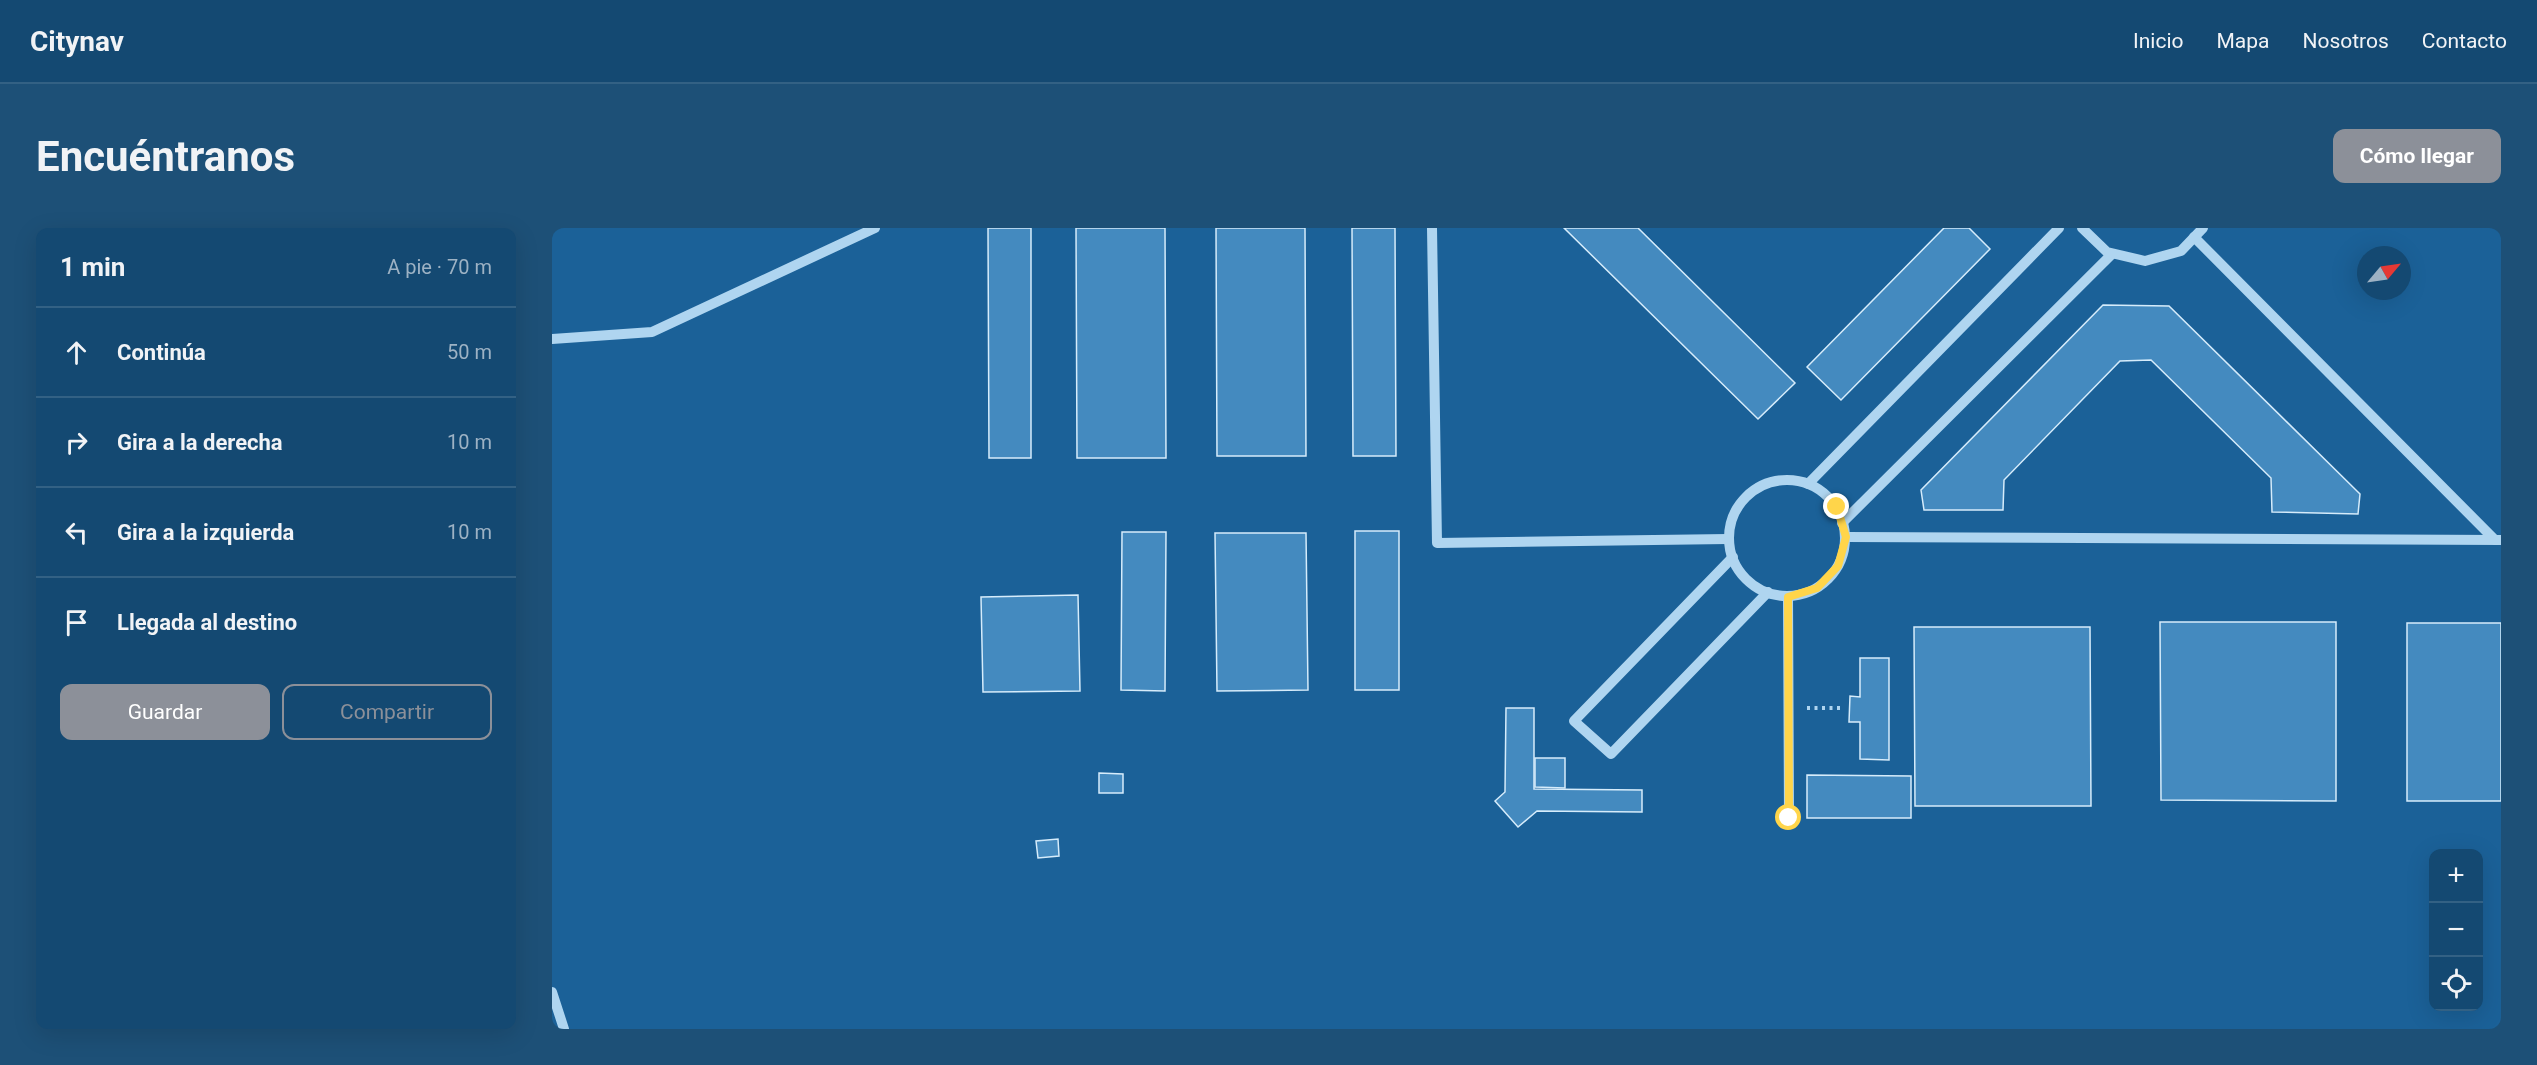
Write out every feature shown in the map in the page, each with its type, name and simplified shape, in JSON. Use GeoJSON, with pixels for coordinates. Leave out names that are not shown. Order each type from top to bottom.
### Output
{"type":"FeatureCollection","features":[{"type":"Feature","properties":{"kind":"lane"},"geometry":{"type":"LineString","coordinates":[[552,339],[652,332],[875,228]]}},
{"type":"Feature","properties":{"kind":"lane"},"geometry":{"type":"LineString","coordinates":[[1432,228],[1437,543],[1728,539]]}},
{"type":"Feature","properties":{"kind":"lane"},"geometry":{"type":"LineString","coordinates":[[1808,484],[2060,228]]}},
{"type":"Feature","properties":{"kind":"lane"},"geometry":{"type":"LineString","coordinates":[[2082,228],[2107,252],[2145,261],[2181,251],[2203,228]]}},
{"type":"Feature","properties":{"kind":"lane"},"geometry":{"type":"LineString","coordinates":[[2194,237],[2498,540]]}},
{"type":"Feature","properties":{"kind":"lane"},"geometry":{"type":"LineString","coordinates":[[1842,523],[2112,254]]}},
{"type":"Feature","properties":{"kind":"lane"},"geometry":{"type":"LineString","coordinates":[[1785,479],[1808,484],[1815,486],[1837,507],[1846,537],[1838,566],[1817,588],[1788,597],[1758,590],[1736,568],[1728,539],[1735,509],[1756,487],[1785,479]]}},
{"type":"Feature","properties":{"kind":"lane"},"geometry":{"type":"LineString","coordinates":[[1846,537],[2498,540]]}},
{"type":"Feature","properties":{"kind":"lane"},"geometry":{"type":"LineString","coordinates":[[1733,557],[1574,721],[1611,754],[1768,592]]}},
{"type":"Feature","properties":{"kind":"lane"},"geometry":{"type":"LineString","coordinates":[[1788,597],[1789,818]]}},
{"type":"Feature","properties":{"kind":"lane"},"geometry":{"type":"LineString","coordinates":[[552,992],[564,1029]]}},
{"type":"Feature","properties":{"kind":"path"},"geometry":{"type":"LineString","coordinates":[[1788,708],[1842,708]]}},
{"type":"Feature","properties":{"kind":"building"},"geometry":{"type":"Polygon","coordinates":[[[988,228],[1031,228],[1031,458],[989,458],[988,228]]]}},
{"type":"Feature","properties":{"kind":"building"},"geometry":{"type":"Polygon","coordinates":[[[1076,228],[1165,228],[1166,458],[1077,458],[1076,228]]]}},
{"type":"Feature","properties":{"kind":"building"},"geometry":{"type":"Polygon","coordinates":[[[1216,228],[1305,228],[1306,456],[1217,456],[1216,228]]]}},
{"type":"Feature","properties":{"kind":"building"},"geometry":{"type":"Polygon","coordinates":[[[1352,228],[1395,228],[1396,456],[1353,456],[1352,228]]]}},
{"type":"Feature","properties":{"kind":"building"},"geometry":{"type":"Polygon","coordinates":[[[1564,228],[1638,228],[1795,383],[1758,419],[1564,228]]]}},
{"type":"Feature","properties":{"kind":"building"},"geometry":{"type":"Polygon","coordinates":[[[1944,228],[1969,228],[1990,249],[1841,400],[1807,367],[1944,228]]]}},
{"type":"Feature","properties":{"kind":"building"},"geometry":{"type":"Polygon","coordinates":[[[2103,305],[2169,306],[2360,494],[2358,514],[2272,512],[2271,478],[2151,360],[2120,361],[2004,480],[2003,510],[1924,510],[1921,490],[2103,305]]]}},
{"type":"Feature","properties":{"kind":"building"},"geometry":{"type":"Polygon","coordinates":[[[1355,531],[1399,531],[1399,690],[1355,690],[1355,531]]]}},
{"type":"Feature","properties":{"kind":"building"},"geometry":{"type":"Polygon","coordinates":[[[1122,532],[1166,532],[1165,691],[1121,690],[1122,532]]]}},
{"type":"Feature","properties":{"kind":"building"},"geometry":{"type":"Polygon","coordinates":[[[1215,533],[1306,533],[1308,690],[1217,691],[1215,533]]]}},
{"type":"Feature","properties":{"kind":"building"},"geometry":{"type":"Polygon","coordinates":[[[1078,595],[1080,691],[983,692],[981,597],[1078,595]]]}},
{"type":"Feature","properties":{"kind":"building"},"geometry":{"type":"Polygon","coordinates":[[[2160,622],[2336,622],[2336,801],[2161,800],[2160,622]]]}},
{"type":"Feature","properties":{"kind":"building"},"geometry":{"type":"Polygon","coordinates":[[[2407,623],[2501,623],[2501,801],[2407,801],[2407,623]]]}},
{"type":"Feature","properties":{"kind":"building"},"geometry":{"type":"Polygon","coordinates":[[[1914,627],[2090,627],[2091,806],[1915,806],[1914,627]]]}},
{"type":"Feature","properties":{"kind":"building"},"geometry":{"type":"Polygon","coordinates":[[[1860,658],[1889,658],[1889,760],[1860,759],[1860,722],[1849,722],[1850,696],[1860,697],[1860,658]]]}},
{"type":"Feature","properties":{"kind":"building"},"geometry":{"type":"Polygon","coordinates":[[[1506,708],[1534,708],[1534,789],[1642,790],[1642,812],[1537,811],[1518,827],[1495,801],[1505,792],[1506,708]]]}},
{"type":"Feature","properties":{"kind":"building"},"geometry":{"type":"Polygon","coordinates":[[[1535,758],[1565,758],[1565,788],[1535,787],[1535,758]]]}},
{"type":"Feature","properties":{"kind":"building"},"geometry":{"type":"Polygon","coordinates":[[[1099,773],[1123,774],[1123,793],[1099,793],[1099,773]]]}},
{"type":"Feature","properties":{"kind":"building"},"geometry":{"type":"Polygon","coordinates":[[[1807,775],[1911,776],[1911,818],[1807,818],[1807,775]]]}},
{"type":"Feature","properties":{"kind":"building"},"geometry":{"type":"Polygon","coordinates":[[[1058,839],[1059,856],[1038,858],[1036,841],[1058,839]]]}},
{"type":"Feature","properties":{"kind":"route"},"geometry":{"type":"LineString","coordinates":[[1789,818],[1788,597],[1817,588],[1838,566],[1846,537],[1837,507]]}}]}
